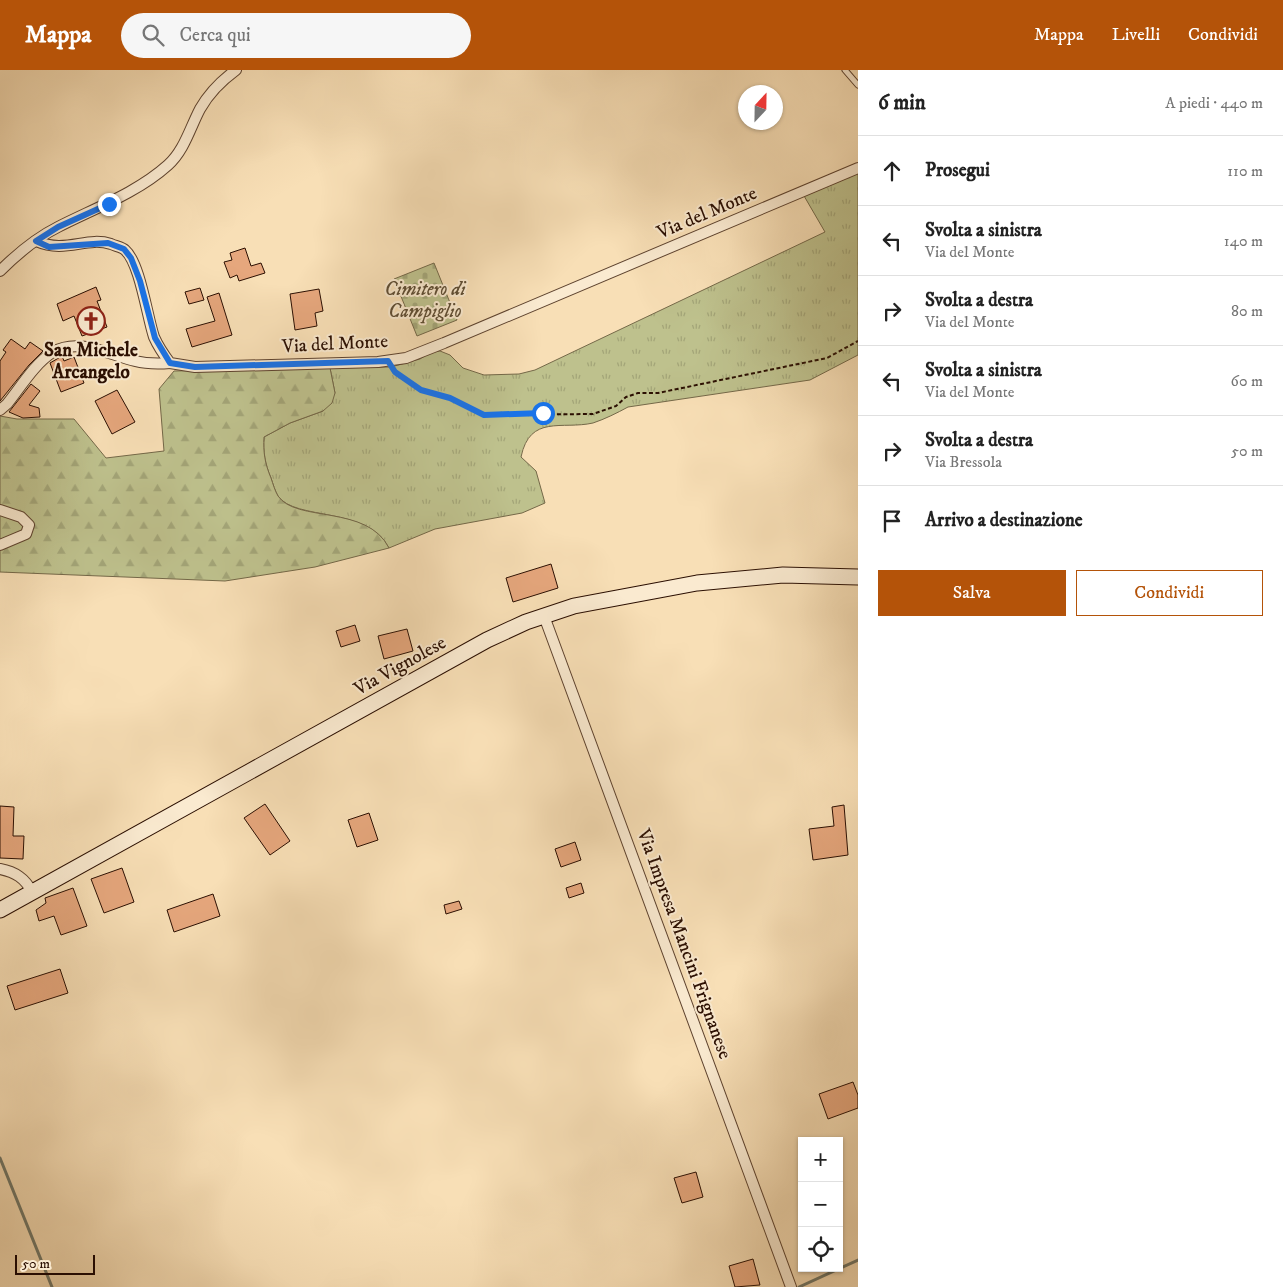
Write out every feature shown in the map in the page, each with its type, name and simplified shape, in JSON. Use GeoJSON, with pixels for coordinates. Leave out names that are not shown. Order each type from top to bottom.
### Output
{"type":"FeatureCollection","features":[{"type":"Feature","properties":{"kind":"main road","name":"Via Vignolese"},"geometry":{"type":"LineString","coordinates":[[0,910],[488,640],[544,616],[574,606],[605,600],[747,577],[784,575],[858,577]]}},
{"type":"Feature","properties":{"kind":"street"},"geometry":{"type":"LineString","coordinates":[[0,271],[36,241],[58,227],[109,204],[167,166],[178,153],[208,98],[222,81],[236,70]]}},
{"type":"Feature","properties":{"kind":"street","name":"Via del Monte"},"geometry":{"type":"LineString","coordinates":[[0,410],[40,364],[53,352],[61,350],[96,348],[142,363],[170,363],[195,367],[388,361],[406,358],[858,168]]}},
{"type":"Feature","properties":{"kind":"street"},"geometry":{"type":"LineString","coordinates":[[36,241],[49,247],[108,243],[124,249],[131,258],[140,281],[155,338],[170,363]]}},
{"type":"Feature","properties":{"kind":"street"},"geometry":{"type":"LineString","coordinates":[[0,510],[21,517],[30,525],[26,534],[0,546]]}},
{"type":"Feature","properties":{"kind":"street","name":"Via Impresa Mancini Frignanese"},"geometry":{"type":"LineString","coordinates":[[544,616],[791,1286]]}},
{"type":"Feature","properties":{"kind":"street"},"geometry":{"type":"LineString","coordinates":[[0,869],[17,874],[27,882],[32,892]]}},
{"type":"Feature","properties":{"kind":"lane"},"geometry":{"type":"LineString","coordinates":[[845,70],[858,85]]}},
{"type":"Feature","properties":{"kind":"path"},"geometry":{"type":"LineString","coordinates":[[388,361],[395,372],[421,390],[450,398],[484,415],[593,414],[616,406],[626,397],[638,393],[658,393],[826,358],[858,341]]}},
{"type":"Feature","properties":{"kind":"green space"},"geometry":{"type":"Polygon","coordinates":[[[858,166],[858,355],[810,380],[628,407],[593,423],[549,426],[540,429],[525,443],[521,457],[536,471],[545,503],[522,513],[435,529],[389,548],[379,535],[365,526],[349,520],[300,509],[287,504],[278,496],[266,463],[264,437],[290,423],[323,411],[335,393],[330,368],[391,367],[420,359],[431,352],[440,351],[450,355],[463,368],[484,375],[519,374],[535,370],[825,232],[800,189],[858,166]]]}},
{"type":"Feature","properties":{"kind":"green space","name":"Cimitero di Campiglio"},"geometry":{"type":"Polygon","coordinates":[[[434,263],[457,320],[417,336],[394,279],[434,263]]]}},
{"type":"Feature","properties":{"kind":"green space"},"geometry":{"type":"Polygon","coordinates":[[[330,368],[335,393],[332,403],[323,411],[290,423],[264,437],[264,453],[267,468],[278,496],[287,504],[300,509],[349,519],[365,525],[379,534],[389,548],[315,567],[225,581],[0,572],[0,416],[17,419],[74,419],[106,458],[164,451],[159,389],[174,371],[330,368]]]}},
{"type":"Feature","properties":{"kind":"building"},"geometry":{"type":"Polygon","coordinates":[[[245,248],[251,266],[261,263],[265,273],[239,281],[237,275],[230,278],[224,262],[232,260],[230,253],[245,248]]]}},
{"type":"Feature","properties":{"kind":"building"},"geometry":{"type":"Polygon","coordinates":[[[96,287],[101,300],[97,301],[107,327],[82,336],[74,316],[63,321],[57,304],[96,287]]]}},
{"type":"Feature","properties":{"kind":"building"},"geometry":{"type":"Polygon","coordinates":[[[200,288],[204,300],[189,304],[185,292],[200,288]]]}},
{"type":"Feature","properties":{"kind":"building"},"geometry":{"type":"Polygon","coordinates":[[[319,289],[323,311],[315,313],[317,326],[295,330],[290,294],[319,289]]]}},
{"type":"Feature","properties":{"kind":"building"},"geometry":{"type":"Polygon","coordinates":[[[219,293],[232,335],[192,347],[186,329],[215,321],[207,297],[219,293]]]}},
{"type":"Feature","properties":{"kind":"building"},"geometry":{"type":"Polygon","coordinates":[[[11,339],[25,349],[30,342],[43,351],[0,401],[0,361],[6,352],[3,350],[11,339]]]}},
{"type":"Feature","properties":{"kind":"building"},"geometry":{"type":"Polygon","coordinates":[[[62,356],[64,361],[74,357],[84,383],[61,392],[50,363],[62,356]]]}},
{"type":"Feature","properties":{"kind":"building"},"geometry":{"type":"Polygon","coordinates":[[[31,384],[40,391],[29,405],[39,408],[40,417],[23,418],[9,412],[31,384]]]}},
{"type":"Feature","properties":{"kind":"building"},"geometry":{"type":"Polygon","coordinates":[[[117,390],[135,422],[112,434],[95,401],[117,390]]]}},
{"type":"Feature","properties":{"kind":"building"},"geometry":{"type":"Polygon","coordinates":[[[551,564],[558,588],[513,602],[506,578],[551,564]]]}},
{"type":"Feature","properties":{"kind":"building"},"geometry":{"type":"Polygon","coordinates":[[[355,625],[360,641],[341,647],[336,631],[355,625]]]}},
{"type":"Feature","properties":{"kind":"building"},"geometry":{"type":"Polygon","coordinates":[[[407,629],[413,651],[384,659],[378,636],[407,629]]]}},
{"type":"Feature","properties":{"kind":"building"},"geometry":{"type":"Polygon","coordinates":[[[265,804],[290,841],[270,855],[244,818],[265,804]]]}},
{"type":"Feature","properties":{"kind":"building"},"geometry":{"type":"Polygon","coordinates":[[[844,805],[848,855],[813,860],[809,829],[834,826],[832,807],[844,805]]]}},
{"type":"Feature","properties":{"kind":"building"},"geometry":{"type":"Polygon","coordinates":[[[0,806],[14,807],[13,836],[24,836],[23,859],[0,858],[0,806]]]}},
{"type":"Feature","properties":{"kind":"building"},"geometry":{"type":"Polygon","coordinates":[[[369,813],[378,840],[357,847],[348,820],[369,813]]]}},
{"type":"Feature","properties":{"kind":"building"},"geometry":{"type":"Polygon","coordinates":[[[575,842],[581,860],[561,867],[555,849],[575,842]]]}},
{"type":"Feature","properties":{"kind":"building"},"geometry":{"type":"Polygon","coordinates":[[[122,868],[134,902],[104,913],[91,879],[122,868]]]}},
{"type":"Feature","properties":{"kind":"building"},"geometry":{"type":"Polygon","coordinates":[[[581,883],[584,893],[569,898],[566,888],[581,883]]]}},
{"type":"Feature","properties":{"kind":"building"},"geometry":{"type":"Polygon","coordinates":[[[73,888],[87,926],[61,935],[54,916],[39,921],[36,910],[46,903],[45,898],[73,888]]]}},
{"type":"Feature","properties":{"kind":"building"},"geometry":{"type":"Polygon","coordinates":[[[213,894],[220,916],[174,932],[167,910],[213,894]]]}},
{"type":"Feature","properties":{"kind":"building"},"geometry":{"type":"Polygon","coordinates":[[[459,901],[462,909],[446,914],[444,905],[459,901]]]}},
{"type":"Feature","properties":{"kind":"building"},"geometry":{"type":"Polygon","coordinates":[[[60,969],[68,993],[15,1010],[7,986],[60,969]]]}},
{"type":"Feature","properties":{"kind":"building"},"geometry":{"type":"Polygon","coordinates":[[[853,1082],[858,1095],[858,1108],[828,1119],[819,1094],[853,1082]]]}},
{"type":"Feature","properties":{"kind":"building"},"geometry":{"type":"Polygon","coordinates":[[[696,1172],[703,1197],[682,1203],[674,1178],[696,1172]]]}},
{"type":"Feature","properties":{"kind":"building"},"geometry":{"type":"Polygon","coordinates":[[[753,1259],[760,1285],[735,1287],[729,1266],[753,1259]]]}},
{"type":"Feature","properties":{"kind":"waterway"},"geometry":{"type":"LineString","coordinates":[[0,1158],[52,1287]]}},
{"type":"Feature","properties":{"kind":"waterway"},"geometry":{"type":"LineString","coordinates":[[799,1287],[858,1260]]}},
{"type":"Feature","properties":{"kind":"place","name":"San Michele Arcangelo"},"geometry":{"type":"Point","coordinates":[91,321]}},
{"type":"Feature","properties":{"kind":"route"},"geometry":{"type":"LineString","coordinates":[[109,204],[58,227],[36,241],[49,247],[108,243],[124,249],[131,258],[140,281],[155,338],[170,363],[195,367],[388,361],[395,372],[421,390],[450,398],[484,415],[543,413]]}}]}
